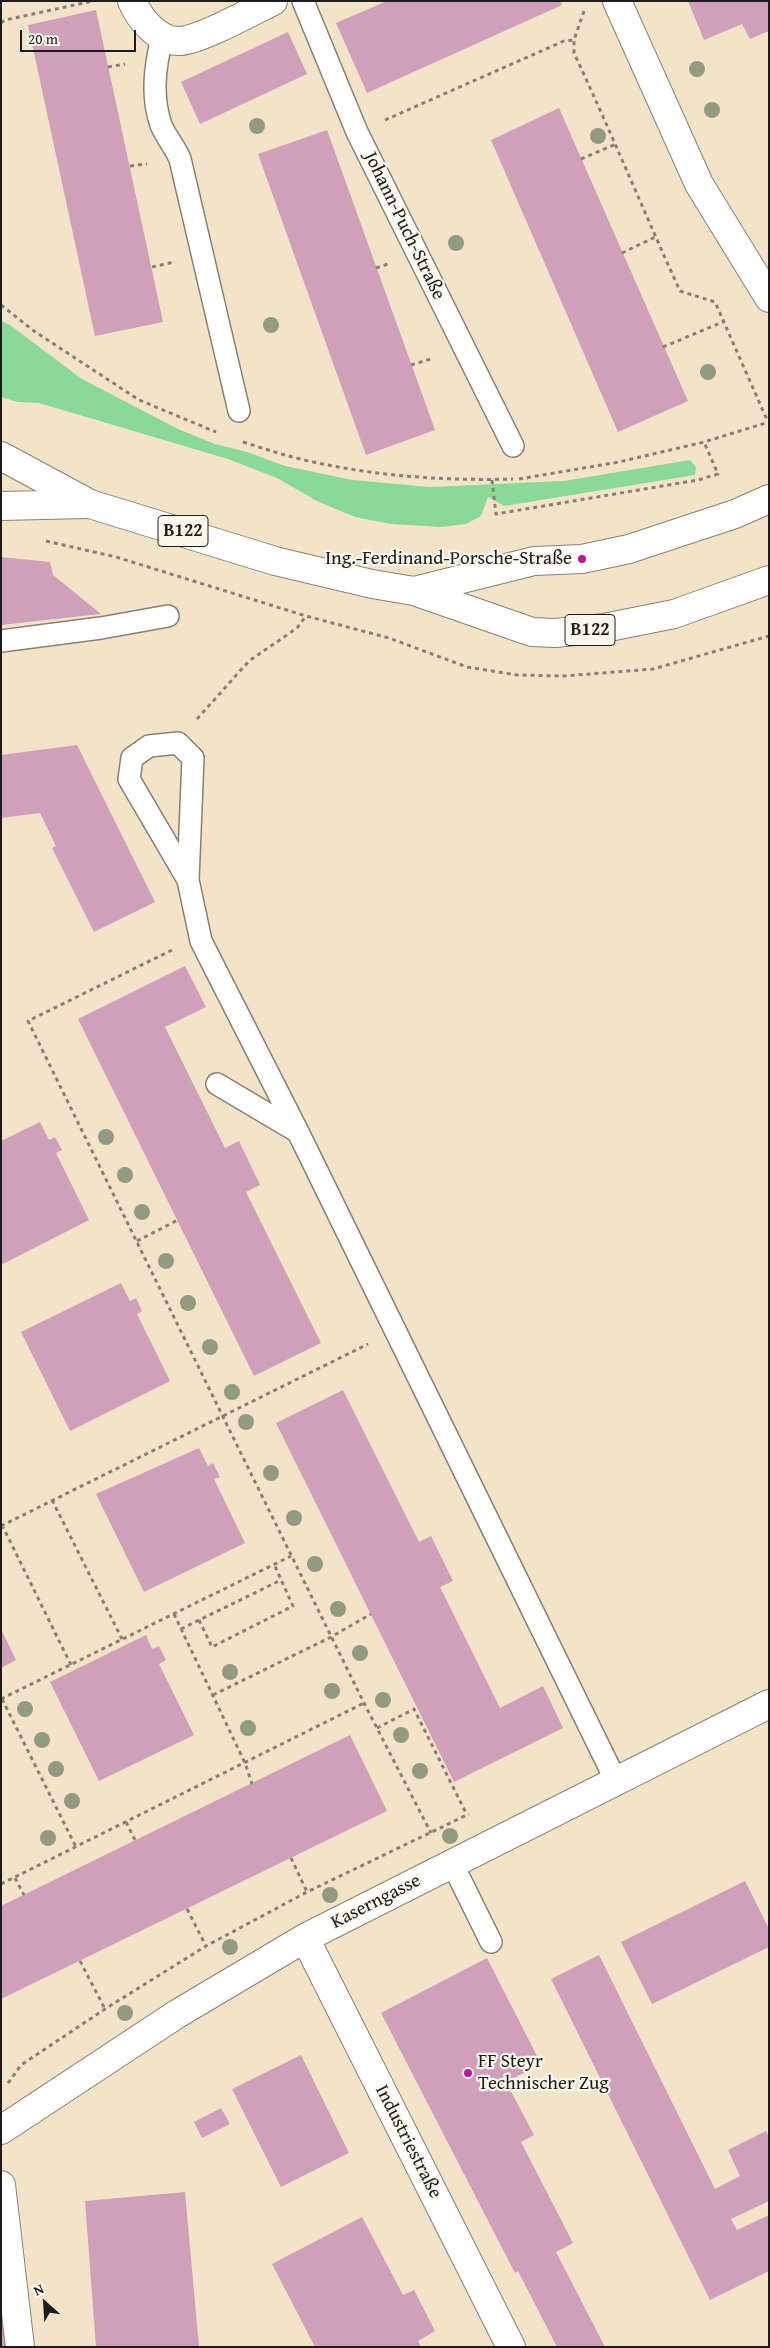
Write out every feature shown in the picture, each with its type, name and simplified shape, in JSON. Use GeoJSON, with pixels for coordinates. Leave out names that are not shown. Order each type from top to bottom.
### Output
{"type":"FeatureCollection","features":[{"type":"Feature","properties":{"kind":"street"},"geometry":{"type":"LineString","coordinates":[[132,1],[148,26],[162,37],[180,41],[196,37],[273,1]]}},
{"type":"Feature","properties":{"kind":"street"},"geometry":{"type":"LineString","coordinates":[[617,1],[699,184],[769,298]]}},
{"type":"Feature","properties":{"kind":"street","name":"B122"},"geometry":{"type":"LineString","coordinates":[[1,456],[90,504],[275,561],[372,584],[414,591],[532,632],[555,633],[604,628],[674,614],[769,580]]}},
{"type":"Feature","properties":{"kind":"street","name":"B122"},"geometry":{"type":"LineString","coordinates":[[414,591],[534,561],[582,559],[629,550],[710,523],[769,499]]}},
{"type":"Feature","properties":{"kind":"street","name":"B122"},"geometry":{"type":"LineString","coordinates":[[1,506],[90,504]]}},
{"type":"Feature","properties":{"kind":"street","name":"Kaserngasse"},"geometry":{"type":"LineString","coordinates":[[1,2130],[247,1970],[305,1938],[452,1863],[769,1704]]}},
{"type":"Feature","properties":{"kind":"street","name":"Industriestraße"},"geometry":{"type":"LineString","coordinates":[[305,1938],[511,2347]]}},
{"type":"Feature","properties":{"kind":"street"},"geometry":{"type":"LineString","coordinates":[[1,2185],[20,2347]]}},
{"type":"Feature","properties":{"kind":"lane","name":"Johann-Puch-Straße"},"geometry":{"type":"LineString","coordinates":[[303,1],[357,132],[513,446]]}},
{"type":"Feature","properties":{"kind":"lane"},"geometry":{"type":"LineString","coordinates":[[162,37],[154,81],[155,101],[162,126],[175,146],[180,159],[239,411]]}},
{"type":"Feature","properties":{"kind":"lane"},"geometry":{"type":"LineString","coordinates":[[1,641],[101,628],[168,616]]}},
{"type":"Feature","properties":{"kind":"lane"},"geometry":{"type":"LineString","coordinates":[[188,880],[129,779],[132,758],[149,746],[178,743],[193,758],[188,880],[201,941],[298,1132],[616,1781]]}},
{"type":"Feature","properties":{"kind":"lane"},"geometry":{"type":"LineString","coordinates":[[217,1084],[298,1132]]}},
{"type":"Feature","properties":{"kind":"lane"},"geometry":{"type":"LineString","coordinates":[[452,1863],[491,1942]]}},
{"type":"Feature","properties":{"kind":"path"},"geometry":{"type":"LineString","coordinates":[[1,24],[5,20],[93,1]]}},
{"type":"Feature","properties":{"kind":"path"},"geometry":{"type":"LineString","coordinates":[[241,442],[308,461],[372,472],[445,479],[492,480],[528,478],[619,462],[704,442],[768,422],[715,302],[680,291],[655,237],[616,144],[574,54],[574,40],[585,9]]}},
{"type":"Feature","properties":{"kind":"path"},"geometry":{"type":"LineString","coordinates":[[357,132],[564,41],[574,40]]}},
{"type":"Feature","properties":{"kind":"path"},"geometry":{"type":"LineString","coordinates":[[581,159],[616,144]]}},
{"type":"Feature","properties":{"kind":"path"},"geometry":{"type":"LineString","coordinates":[[622,253],[655,237]]}},
{"type":"Feature","properties":{"kind":"path"},"geometry":{"type":"LineString","coordinates":[[1,305],[34,331],[139,400],[222,435]]}},
{"type":"Feature","properties":{"kind":"path"},"geometry":{"type":"LineString","coordinates":[[663,347],[725,321]]}},
{"type":"Feature","properties":{"kind":"path"},"geometry":{"type":"LineString","coordinates":[[492,480],[496,514],[698,480],[718,474],[704,442]]}},
{"type":"Feature","properties":{"kind":"path"},"geometry":{"type":"LineString","coordinates":[[43,540],[116,557],[306,616],[389,638],[467,667],[517,675],[564,676],[653,669],[769,636]]}},
{"type":"Feature","properties":{"kind":"path"},"geometry":{"type":"LineString","coordinates":[[178,743],[204,709],[250,661],[297,628],[306,616]]}},
{"type":"Feature","properties":{"kind":"path"},"geometry":{"type":"LineString","coordinates":[[201,941],[183,945],[28,1021],[331,1637],[431,1832]]}},
{"type":"Feature","properties":{"kind":"path"},"geometry":{"type":"LineString","coordinates":[[137,1241],[178,1220]]}},
{"type":"Feature","properties":{"kind":"path"},"geometry":{"type":"LineString","coordinates":[[71,1665],[2,1526],[395,1331]]}},
{"type":"Feature","properties":{"kind":"path"},"geometry":{"type":"LineString","coordinates":[[52,1500],[122,1639]]}},
{"type":"Feature","properties":{"kind":"path"},"geometry":{"type":"LineString","coordinates":[[76,1847],[1,1699],[291,1556]]}},
{"type":"Feature","properties":{"kind":"path"},"geometry":{"type":"LineString","coordinates":[[199,1620],[212,1647],[293,1606],[274,1564]]}},
{"type":"Feature","properties":{"kind":"path"},"geometry":{"type":"LineString","coordinates":[[181,1629],[281,1580]]}},
{"type":"Feature","properties":{"kind":"path"},"geometry":{"type":"LineString","coordinates":[[174,1614],[245,1763],[252,1784]]}},
{"type":"Feature","properties":{"kind":"path"},"geometry":{"type":"LineString","coordinates":[[213,1695],[331,1637],[371,1614]]}},
{"type":"Feature","properties":{"kind":"path"},"geometry":{"type":"LineString","coordinates":[[1,1884],[364,1703]]}},
{"type":"Feature","properties":{"kind":"path"},"geometry":{"type":"LineString","coordinates":[[377,1728],[414,1709],[466,1815]]}},
{"type":"Feature","properties":{"kind":"path"},"geometry":{"type":"LineString","coordinates":[[126,1822],[135,1840]]}},
{"type":"Feature","properties":{"kind":"path"},"geometry":{"type":"LineString","coordinates":[[291,1858],[307,1892]]}},
{"type":"Feature","properties":{"kind":"path"},"geometry":{"type":"LineString","coordinates":[[14,1878],[24,1895]]}},
{"type":"Feature","properties":{"kind":"path"},"geometry":{"type":"LineString","coordinates":[[187,1909],[206,1946]]}},
{"type":"Feature","properties":{"kind":"path"},"geometry":{"type":"LineString","coordinates":[[80,1961],[105,2009]]}},
{"type":"Feature","properties":{"kind":"green space"},"geometry":{"type":"Polygon","coordinates":[[[1,321],[10,325],[82,379],[178,429],[215,444],[247,452],[285,466],[353,480],[429,487],[564,481],[690,460],[696,467],[695,475],[504,506],[488,497],[481,516],[466,524],[441,527],[391,524],[355,517],[317,501],[277,478],[228,459],[39,403],[18,402],[1,397],[1,321]]]}},
{"type":"Feature","properties":{"kind":"building"},"geometry":{"type":"Polygon","coordinates":[[[387,1],[561,1],[562,5],[367,93],[336,23],[387,1]]]}},
{"type":"Feature","properties":{"kind":"building"},"geometry":{"type":"Polygon","coordinates":[[[688,1],[769,1],[769,31],[750,39],[742,24],[704,40],[688,1]]]}},
{"type":"Feature","properties":{"kind":"building"},"geometry":{"type":"Polygon","coordinates":[[[96,10],[163,322],[95,336],[28,25],[96,10]]]}},
{"type":"Feature","properties":{"kind":"building"},"geometry":{"type":"Polygon","coordinates":[[[288,32],[307,74],[200,124],[181,82],[288,32]]]}},
{"type":"Feature","properties":{"kind":"building"},"geometry":{"type":"Polygon","coordinates":[[[559,108],[688,401],[618,432],[491,140],[559,108]]]}},
{"type":"Feature","properties":{"kind":"building"},"geometry":{"type":"Polygon","coordinates":[[[327,130],[435,430],[366,455],[258,154],[327,130]]]}},
{"type":"Feature","properties":{"kind":"building"},"geometry":{"type":"Polygon","coordinates":[[[1,557],[50,562],[53,575],[101,614],[1,625],[1,557]]]}},
{"type":"Feature","properties":{"kind":"building"},"geometry":{"type":"Polygon","coordinates":[[[77,745],[155,902],[94,932],[52,848],[56,846],[40,813],[1,818],[1,755],[77,745]]]}},
{"type":"Feature","properties":{"kind":"building"},"geometry":{"type":"Polygon","coordinates":[[[185,966],[206,1007],[165,1027],[225,1148],[239,1141],[260,1185],[246,1192],[321,1343],[254,1376],[78,1019],[185,966]]]}},
{"type":"Feature","properties":{"kind":"building"},"geometry":{"type":"Polygon","coordinates":[[[40,1122],[49,1140],[55,1137],[62,1150],[56,1153],[89,1220],[1,1265],[1,1141],[40,1122]]]}},
{"type":"Feature","properties":{"kind":"building"},"geometry":{"type":"Polygon","coordinates":[[[121,1283],[130,1301],[136,1298],[142,1311],[137,1314],[170,1381],[70,1431],[21,1332],[121,1283]]]}},
{"type":"Feature","properties":{"kind":"building"},"geometry":{"type":"Polygon","coordinates":[[[343,1390],[419,1542],[431,1536],[453,1581],[440,1587],[500,1708],[543,1686],[563,1728],[454,1782],[276,1423],[343,1390]]]}},
{"type":"Feature","properties":{"kind":"building"},"geometry":{"type":"Polygon","coordinates":[[[199,1448],[208,1466],[213,1463],[220,1477],[214,1479],[245,1543],[144,1592],[96,1494],[199,1448]]]}},
{"type":"Feature","properties":{"kind":"building"},"geometry":{"type":"Polygon","coordinates":[[[1,1629],[16,1660],[1,1668],[1,1629]]]}},
{"type":"Feature","properties":{"kind":"building"},"geometry":{"type":"Polygon","coordinates":[[[146,1635],[152,1649],[159,1646],[166,1660],[159,1664],[194,1735],[99,1781],[50,1682],[146,1635]]]}},
{"type":"Feature","properties":{"kind":"building"},"geometry":{"type":"Polygon","coordinates":[[[350,1735],[387,1811],[1,1999],[1,1906],[350,1735]]]}},
{"type":"Feature","properties":{"kind":"building"},"geometry":{"type":"Polygon","coordinates":[[[745,1881],[769,1929],[769,1947],[652,2004],[621,1942],[745,1881]]]}},
{"type":"Feature","properties":{"kind":"building"},"geometry":{"type":"Polygon","coordinates":[[[599,1955],[715,2189],[740,2176],[728,2150],[766,2131],[769,2137],[769,2201],[731,2219],[737,2230],[769,2215],[769,2271],[710,2300],[551,1979],[599,1955]]]}},
{"type":"Feature","properties":{"kind":"building","name":"FF Steyr Technischer Zug"},"geometry":{"type":"Polygon","coordinates":[[[487,1958],[541,2064],[506,2082],[534,2135],[521,2142],[573,2243],[556,2252],[605,2347],[557,2347],[518,2271],[515,2273],[381,2013],[487,1958]]]}},
{"type":"Feature","properties":{"kind":"building"},"geometry":{"type":"Polygon","coordinates":[[[301,2055],[349,2153],[281,2187],[232,2089],[301,2055]]]}},
{"type":"Feature","properties":{"kind":"building"},"geometry":{"type":"Polygon","coordinates":[[[221,2108],[230,2124],[202,2138],[194,2122],[221,2108]]]}},
{"type":"Feature","properties":{"kind":"building"},"geometry":{"type":"Polygon","coordinates":[[[185,2192],[199,2347],[96,2347],[85,2201],[185,2192]]]}},
{"type":"Feature","properties":{"kind":"building"},"geometry":{"type":"Polygon","coordinates":[[[362,2217],[403,2295],[414,2290],[435,2331],[418,2341],[421,2347],[315,2347],[272,2264],[362,2217]]]}},
{"type":"Feature","properties":{"kind":"building"},"geometry":{"type":"Polygon","coordinates":[[[1,2313],[3,2313],[6,2347],[1,2347],[1,2313]]]}},
{"type":"Feature","properties":{"kind":"place","name":"Ing.-Ferdinand-Porsche-Straße"},"geometry":{"type":"Point","coordinates":[582,559]}},
{"type":"Feature","properties":{"kind":"place","name":"FF Steyr Technischer Zug"},"geometry":{"type":"Point","coordinates":[468,2073]}}]}
